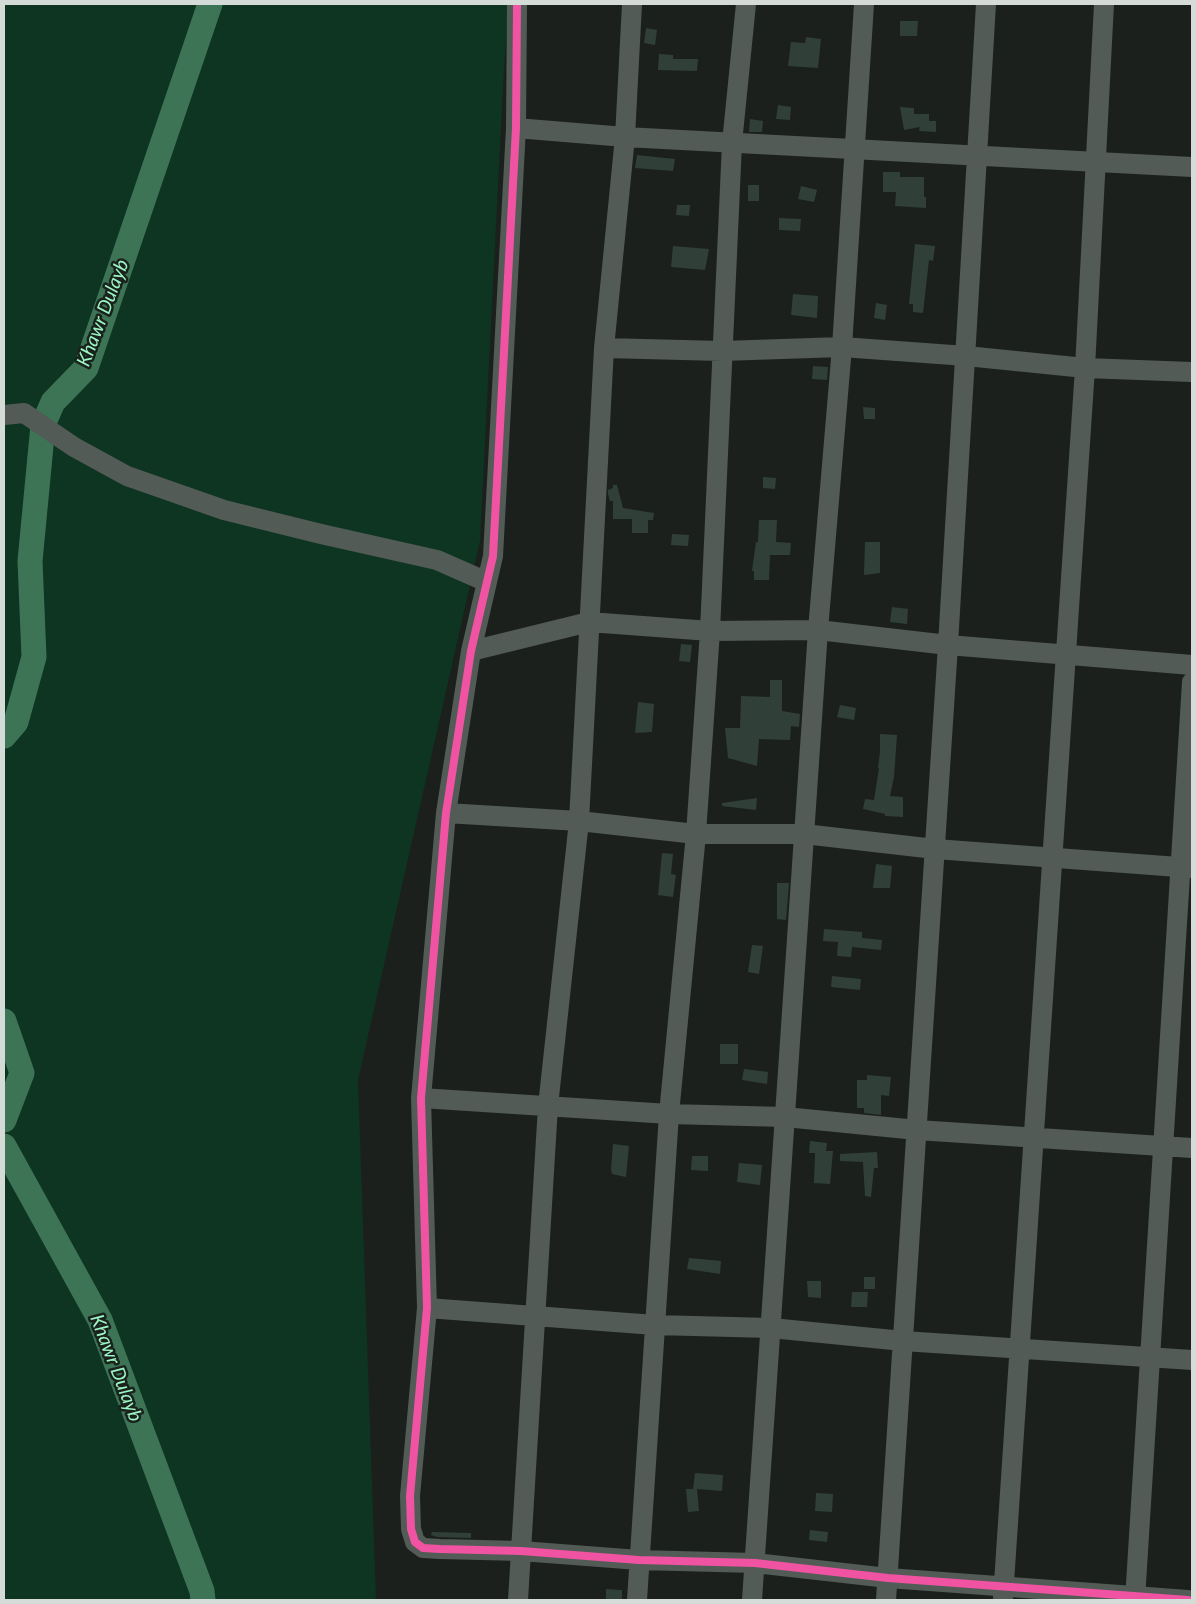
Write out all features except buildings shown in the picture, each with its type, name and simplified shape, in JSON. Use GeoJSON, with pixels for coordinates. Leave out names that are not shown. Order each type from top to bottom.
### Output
{"type":"FeatureCollection","features":[{"type":"Feature","properties":{"kind":"street"},"geometry":{"type":"LineString","coordinates":[[517,4],[516,128],[492,556],[471,651],[446,813],[421,1098],[427,1308],[410,1496],[411,1529],[415,1542],[423,1548],[521,1551],[639,1560],[755,1563],[888,1578],[1004,1594],[1188,1600]]}},
{"type":"Feature","properties":{"kind":"street"},"geometry":{"type":"LineString","coordinates":[[518,1600],[548,1106],[579,821],[604,348],[625,137],[632,4]]}},
{"type":"Feature","properties":{"kind":"street"},"geometry":{"type":"LineString","coordinates":[[637,1600],[669,1114],[696,834],[710,632],[732,143],[746,4]]}},
{"type":"Feature","properties":{"kind":"street"},"geometry":{"type":"LineString","coordinates":[[752,1600],[818,630],[842,347],[864,4]]}},
{"type":"Feature","properties":{"kind":"street"},"geometry":{"type":"LineString","coordinates":[[886,1600],[948,645],[986,4]]}},
{"type":"Feature","properties":{"kind":"street"},"geometry":{"type":"LineString","coordinates":[[1004,1594],[1085,368],[1104,4]]}},
{"type":"Feature","properties":{"kind":"street"},"geometry":{"type":"LineString","coordinates":[[516,128],[625,137],[1192,167]]}},
{"type":"Feature","properties":{"kind":"street"},"geometry":{"type":"LineString","coordinates":[[604,348],[722,351],[842,347],[966,356],[1085,368],[1192,372]]}},
{"type":"Feature","properties":{"kind":"street"},"geometry":{"type":"LineString","coordinates":[[4,415],[24,413],[74,447],[127,476],[224,510],[437,560],[487,582]]}},
{"type":"Feature","properties":{"kind":"street"},"geometry":{"type":"LineString","coordinates":[[471,651],[590,622],[710,632],[818,630],[948,645],[1192,665]]}},
{"type":"Feature","properties":{"kind":"street"},"geometry":{"type":"LineString","coordinates":[[1135,1598],[1163,1147],[1186,867],[1192,682]]}},
{"type":"Feature","properties":{"kind":"street"},"geometry":{"type":"LineString","coordinates":[[446,813],[579,821],[696,834],[804,834],[935,849],[1186,867]]}},
{"type":"Feature","properties":{"kind":"street"},"geometry":{"type":"LineString","coordinates":[[421,1098],[669,1114],[785,1117],[917,1130],[1192,1148]]}},
{"type":"Feature","properties":{"kind":"street"},"geometry":{"type":"LineString","coordinates":[[427,1308],[655,1325],[771,1328],[903,1341],[1192,1360]]}},
{"type":"Feature","properties":{"kind":"green space"},"geometry":{"type":"Polygon","coordinates":[[[4,4],[509,4],[504,68],[480,541],[358,1080],[376,1600],[4,1600],[4,4]]]}},
{"type":"Feature","properties":{"kind":"waterway","name":"Khawr Dulayb"},"geometry":{"type":"LineString","coordinates":[[4,736],[16,722],[34,657],[30,561],[43,425],[53,402],[86,368],[210,4]]}},
{"type":"Feature","properties":{"kind":"waterway","name":"Khawr Dulayb"},"geometry":{"type":"LineString","coordinates":[[4,1021],[22,1073],[4,1120]]}},
{"type":"Feature","properties":{"kind":"waterway","name":"Khawr Dulayb"},"geometry":{"type":"LineString","coordinates":[[4,1146],[100,1320],[202,1591],[203,1600]]}},
{"type":"Feature","properties":{"kind":"cycle path"},"geometry":{"type":"LineString","coordinates":[[517,4],[516,128],[493,556],[471,651],[446,813],[421,1098],[427,1308],[410,1496],[411,1529],[415,1542],[423,1548],[521,1551],[639,1560],[755,1563],[888,1578],[1188,1600]]}}]}
